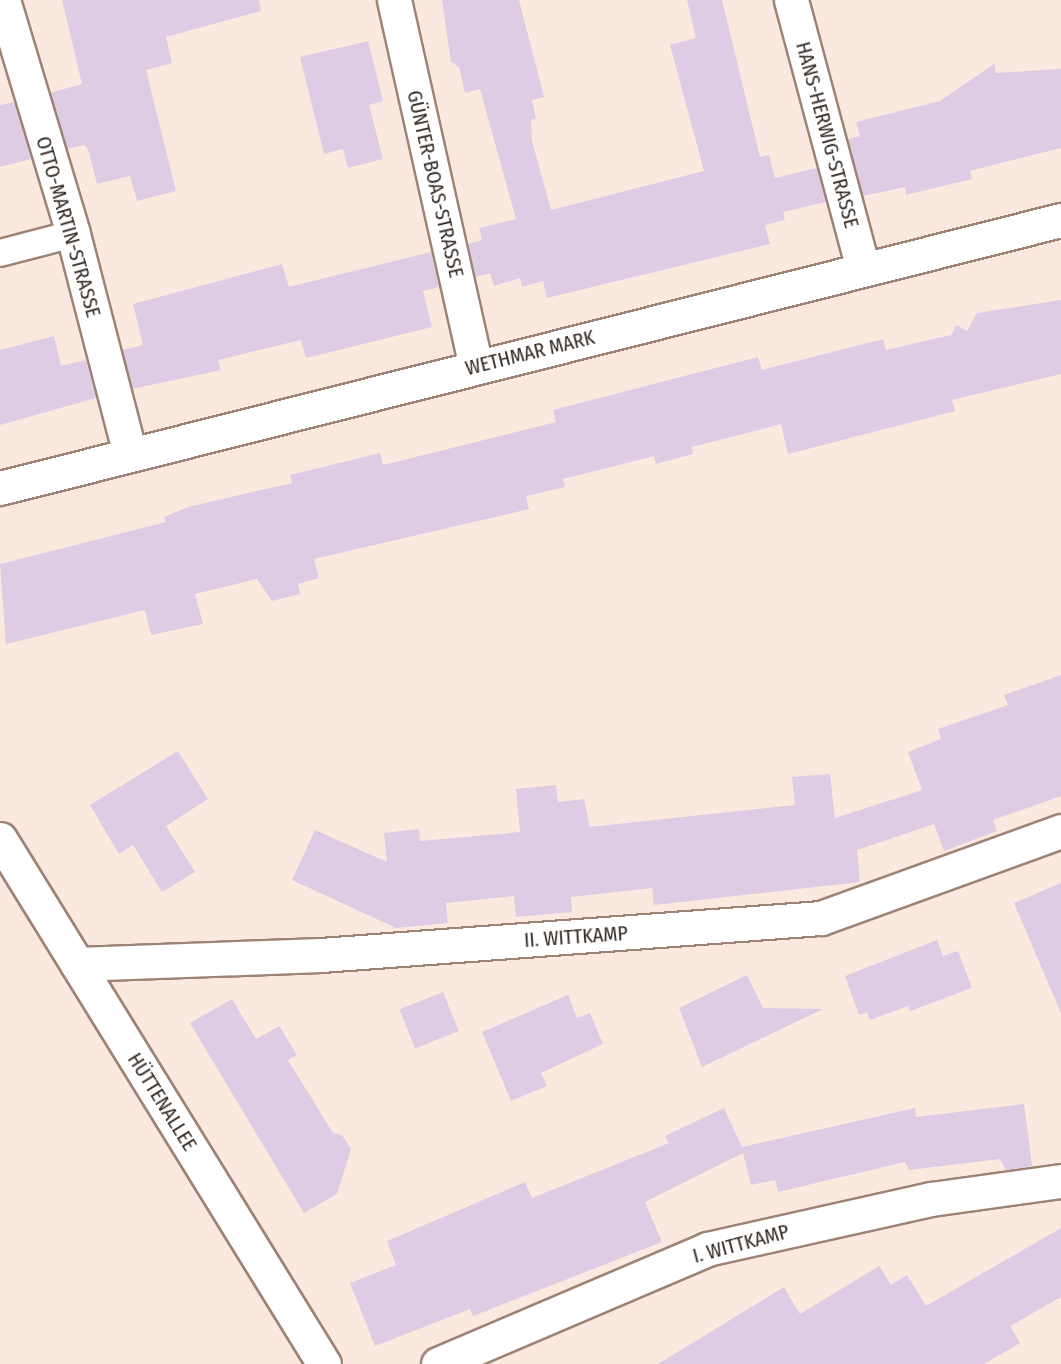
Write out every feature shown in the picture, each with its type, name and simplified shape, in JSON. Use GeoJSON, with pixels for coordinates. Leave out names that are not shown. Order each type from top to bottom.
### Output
{"type":"FeatureCollection","features":[{"type":"Feature","properties":{"kind":"street","name":"GÜNTER-BOAS-STRASSE"},"geometry":{"type":"LineString","coordinates":[[394,0],[476,367]]}},
{"type":"Feature","properties":{"kind":"street","name":"HANS-HERWIG-STRASSE"},"geometry":{"type":"LineString","coordinates":[[791,0],[863,269]]}},
{"type":"Feature","properties":{"kind":"street","name":"OTTO-MARTIN-STRASSE"},"geometry":{"type":"LineString","coordinates":[[4,16],[73,234],[130,455]]}},
{"type":"Feature","properties":{"kind":"street","name":"WETHMAR MARK"},"geometry":{"type":"LineString","coordinates":[[0,488],[1061,220]]}},
{"type":"Feature","properties":{"kind":"street","name":"II. WITTKAMP"},"geometry":{"type":"LineString","coordinates":[[76,964],[321,955],[821,918],[1061,831]]}},
{"type":"Feature","properties":{"kind":"street","name":"HÜTTENALLEE"},"geometry":{"type":"LineString","coordinates":[[0,839],[324,1364]]}},
{"type":"Feature","properties":{"kind":"street","name":"I. WITTKAMP"},"geometry":{"type":"LineString","coordinates":[[438,1364],[707,1249],[931,1199],[1061,1180]]}},
{"type":"Feature","properties":{"kind":"lane"},"geometry":{"type":"LineString","coordinates":[[0,253],[73,234]]}},
{"type":"Feature","properties":{"kind":"building"},"geometry":{"type":"Polygon","coordinates":[[[62,0],[259,0],[261,11],[166,37],[172,63],[146,70],[176,191],[137,201],[130,176],[97,184],[88,149],[84,145],[67,149],[50,93],[82,84],[62,0]]]}},
{"type":"Feature","properties":{"kind":"building"},"geometry":{"type":"Polygon","coordinates":[[[442,0],[519,0],[544,97],[532,100],[536,119],[531,120],[532,141],[551,210],[704,171],[670,45],[696,38],[687,0],[722,0],[760,157],[769,155],[775,178],[817,168],[826,202],[783,212],[785,220],[765,225],[770,244],[547,298],[543,281],[522,287],[520,278],[494,286],[490,273],[475,277],[468,244],[482,240],[479,228],[516,219],[480,89],[465,93],[459,67],[451,62],[442,0]]]}},
{"type":"Feature","properties":{"kind":"building"},"geometry":{"type":"Polygon","coordinates":[[[368,41],[383,101],[369,105],[383,159],[348,168],[343,149],[324,154],[300,57],[368,41]]]}},
{"type":"Feature","properties":{"kind":"building"},"geometry":{"type":"Polygon","coordinates":[[[994,64],[996,73],[1061,69],[1061,148],[970,171],[972,179],[906,195],[905,187],[863,196],[848,139],[860,136],[856,122],[940,101],[994,64]]]}},
{"type":"Feature","properties":{"kind":"building"},"geometry":{"type":"Polygon","coordinates":[[[14,102],[31,159],[0,167],[0,105],[14,102]]]}},
{"type":"Feature","properties":{"kind":"building"},"geometry":{"type":"Polygon","coordinates":[[[431,252],[439,287],[423,291],[432,327],[306,358],[301,340],[218,360],[221,370],[132,389],[122,350],[143,345],[133,304],[282,264],[289,287],[431,252]]]}},
{"type":"Feature","properties":{"kind":"building"},"geometry":{"type":"Polygon","coordinates":[[[1061,300],[1061,374],[952,400],[955,411],[788,454],[781,424],[692,447],[693,454],[656,464],[654,456],[563,479],[565,487],[526,496],[529,509],[314,559],[319,578],[298,584],[300,594],[272,601],[257,579],[195,594],[203,624],[151,635],[145,610],[6,644],[0,564],[166,522],[164,517],[188,507],[292,483],[290,475],[380,453],[383,465],[556,422],[553,410],[758,357],[762,370],[883,339],[886,350],[951,335],[956,325],[967,331],[977,313],[1061,300]]]}},
{"type":"Feature","properties":{"kind":"building"},"geometry":{"type":"Polygon","coordinates":[[[54,336],[61,366],[86,360],[96,398],[0,425],[0,350],[54,336]]]}},
{"type":"Feature","properties":{"kind":"building"},"geometry":{"type":"Polygon","coordinates":[[[1061,675],[1061,796],[993,820],[997,831],[944,851],[934,824],[857,850],[860,882],[654,905],[652,888],[571,897],[572,912],[516,917],[514,896],[446,903],[448,923],[396,928],[292,880],[315,830],[387,862],[384,833],[419,829],[420,841],[520,832],[516,789],[556,785],[558,802],[584,799],[590,827],[795,805],[792,777],[830,774],[835,818],[922,790],[908,752],[941,739],[938,729],[1008,705],[1004,695],[1061,675]]]}},
{"type":"Feature","properties":{"kind":"building"},"geometry":{"type":"Polygon","coordinates":[[[178,751],[208,799],[166,826],[195,872],[162,892],[133,845],[119,854],[90,805],[178,751]]]}},
{"type":"Feature","properties":{"kind":"building"},"geometry":{"type":"Polygon","coordinates":[[[1061,883],[1061,1013],[1014,903],[1061,883]]]}},
{"type":"Feature","properties":{"kind":"building"},"geometry":{"type":"Polygon","coordinates":[[[937,940],[943,956],[958,951],[972,988],[910,1011],[908,1006],[870,1020],[867,1012],[859,1015],[845,976],[937,940]]]}},
{"type":"Feature","properties":{"kind":"building"},"geometry":{"type":"Polygon","coordinates":[[[747,975],[763,1008],[823,1009],[702,1067],[679,1008],[747,975]]]}},
{"type":"Feature","properties":{"kind":"building"},"geometry":{"type":"Polygon","coordinates":[[[443,992],[459,1031],[415,1049],[399,1010],[443,992]]]}},
{"type":"Feature","properties":{"kind":"building"},"geometry":{"type":"Polygon","coordinates":[[[568,995],[577,1018],[590,1013],[603,1044],[541,1073],[547,1086],[511,1101],[482,1032],[568,995]]]}},
{"type":"Feature","properties":{"kind":"building"},"geometry":{"type":"Polygon","coordinates":[[[232,999],[256,1039],[279,1026],[297,1055],[288,1060],[333,1133],[342,1135],[351,1149],[337,1194],[304,1213],[190,1023],[232,999]]]}},
{"type":"Feature","properties":{"kind":"building"},"geometry":{"type":"Polygon","coordinates":[[[1024,1104],[1032,1166],[1006,1170],[1000,1159],[909,1170],[905,1162],[778,1192],[775,1180],[751,1185],[743,1153],[645,1202],[662,1242],[473,1316],[470,1309],[375,1346],[350,1283],[396,1265],[387,1241],[525,1182],[532,1198],[669,1143],[665,1136],[724,1108],[742,1147],[915,1108],[916,1117],[1024,1104]]]}},
{"type":"Feature","properties":{"kind":"building"},"geometry":{"type":"Polygon","coordinates":[[[1061,1228],[1061,1297],[1010,1326],[1020,1343],[984,1364],[658,1364],[784,1287],[800,1314],[879,1266],[891,1285],[907,1275],[926,1306],[1061,1228]]]}}]}
